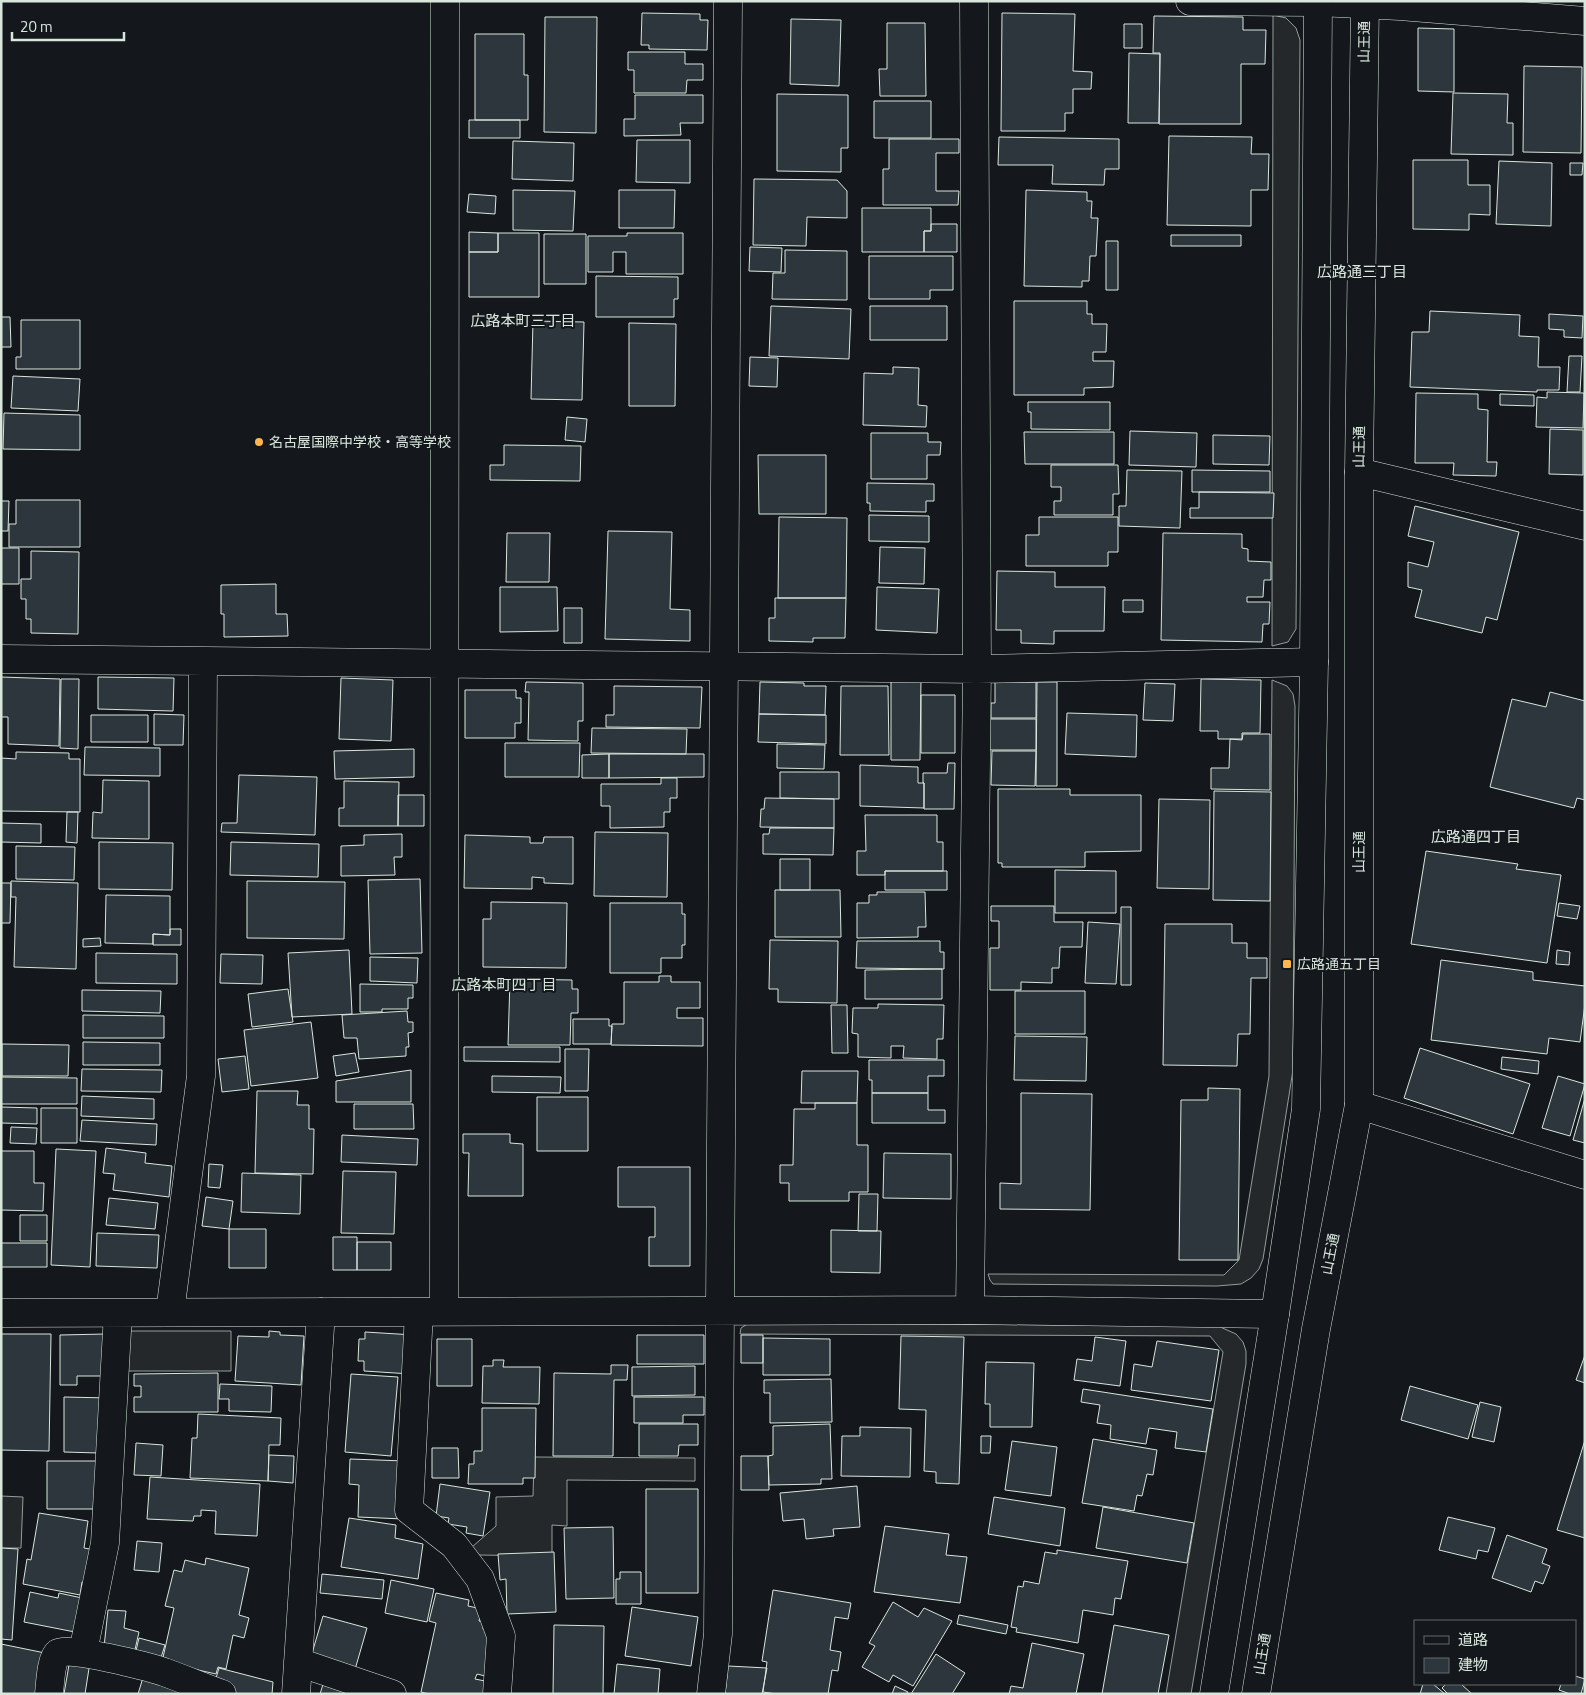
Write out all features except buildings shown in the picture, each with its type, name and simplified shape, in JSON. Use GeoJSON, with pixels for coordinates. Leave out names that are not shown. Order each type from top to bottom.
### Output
{"type":"FeatureCollection","features":[{"type":"Feature","properties":{"kind":"street"},"geometry":{"type":"LineString","coordinates":[[445,1],[444,664],[431,1312],[409,1510],[454,1545],[480,1579],[501,1636],[497,1694]]}},
{"type":"Feature","properties":{"kind":"street"},"geometry":{"type":"LineString","coordinates":[[711,1694],[718,1634],[728,1]]}},
{"type":"Feature","properties":{"kind":"street"},"geometry":{"type":"LineString","coordinates":[[970,1310],[977,669],[974,1]]}},
{"type":"Feature","properties":{"kind":"street"},"geometry":{"type":"LineString","coordinates":[[1190,1],[1365,3],[1585,21]]}},
{"type":"Feature","properties":{"kind":"street"},"geometry":{"type":"LineString","coordinates":[[1214,1694],[1306,1109],[1314,662],[1318,2]]}},
{"type":"Feature","properties":{"kind":"street","name":"山王通"},"geometry":{"type":"LineString","coordinates":[[1256,1694],[1316,1329],[1359,1105],[1359,472],[1365,3]]}},
{"type":"Feature","properties":{"kind":"street"},"geometry":{"type":"LineString","coordinates":[[1359,472],[1585,526]]}},
{"type":"Feature","properties":{"kind":"street"},"geometry":{"type":"LineString","coordinates":[[1,659],[977,669],[1314,662]]}},
{"type":"Feature","properties":{"kind":"street"},"geometry":{"type":"LineString","coordinates":[[170,1312],[201,1076],[203,662]]}},
{"type":"Feature","properties":{"kind":"street"},"geometry":{"type":"LineString","coordinates":[[1359,1105],[1585,1175]]}},
{"type":"Feature","properties":{"kind":"street"},"geometry":{"type":"LineString","coordinates":[[1,1313],[970,1310],[1275,1314]]}},
{"type":"Feature","properties":{"kind":"street"},"geometry":{"type":"LineString","coordinates":[[296,1694],[321,1312]]}},
{"type":"Feature","properties":{"kind":"street"},"geometry":{"type":"LineString","coordinates":[[83,1652],[105,1543],[118,1313]]}},
{"type":"Feature","properties":{"kind":"street"},"geometry":{"type":"LineString","coordinates":[[49,1694],[54,1659],[58,1653],[65,1651],[83,1652],[162,1672],[222,1694]]}},
{"type":"Feature","properties":{"kind":"street"},"geometry":{"type":"LineString","coordinates":[[298,1662],[392,1694]]}},
{"type":"Feature","properties":{"kind":"shaded area"},"geometry":{"type":"Polygon","coordinates":[[[1273,15],[1286,18],[1296,28],[1300,40],[1296,629],[1288,642],[1272,646],[1273,15]]]}},
{"type":"Feature","properties":{"kind":"shaded area"},"geometry":{"type":"Polygon","coordinates":[[[1272,680],[1287,686],[1293,694],[1295,706],[1293,1070],[1263,1259],[1259,1269],[1251,1278],[1241,1284],[1217,1286],[993,1284],[988,1274],[1224,1275],[1239,1260],[1269,1076],[1272,680]]]}},
{"type":"Feature","properties":{"kind":"shaded area"},"geometry":{"type":"Polygon","coordinates":[[[749,1323],[1218,1326],[1236,1334],[1243,1342],[1246,1351],[1246,1364],[1191,1694],[1166,1694],[1223,1352],[1210,1336],[740,1334],[741,1328],[749,1323]]]}},
{"type":"Feature","properties":{"kind":"shaded area"},"geometry":{"type":"Polygon","coordinates":[[[126,1331],[231,1331],[231,1371],[126,1371],[126,1331]]]}},
{"type":"Feature","properties":{"kind":"shaded area"},"geometry":{"type":"Polygon","coordinates":[[[534,1457],[695,1458],[695,1481],[567,1480],[567,1526],[552,1525],[552,1556],[477,1555],[472,1547],[496,1526],[496,1497],[533,1496],[534,1457]]]}},
{"type":"Feature","properties":{"kind":"shaded area"},"geometry":{"type":"Polygon","coordinates":[[[1,1496],[23,1497],[21,1548],[1,1548],[1,1496]]]}},
{"type":"Feature","properties":{"kind":"place","name":"名古屋国際中学校・高等学校"},"geometry":{"type":"Point","coordinates":[259,442]}},
{"type":"Feature","properties":{"kind":"place","name":"広路通五丁目"},"geometry":{"type":"Point","coordinates":[1287,964]}},
{"type":"Feature","properties":{"kind":"district","name":"広路通三丁目"},"geometry":{"type":"Point","coordinates":[1362,272]}},
{"type":"Feature","properties":{"kind":"district","name":"広路本町三丁目"},"geometry":{"type":"Point","coordinates":[523,321]}},
{"type":"Feature","properties":{"kind":"district","name":"広路通四丁目"},"geometry":{"type":"Point","coordinates":[1476,837]}},
{"type":"Feature","properties":{"kind":"district","name":"広路本町四丁目"},"geometry":{"type":"Point","coordinates":[504,985]}}]}
